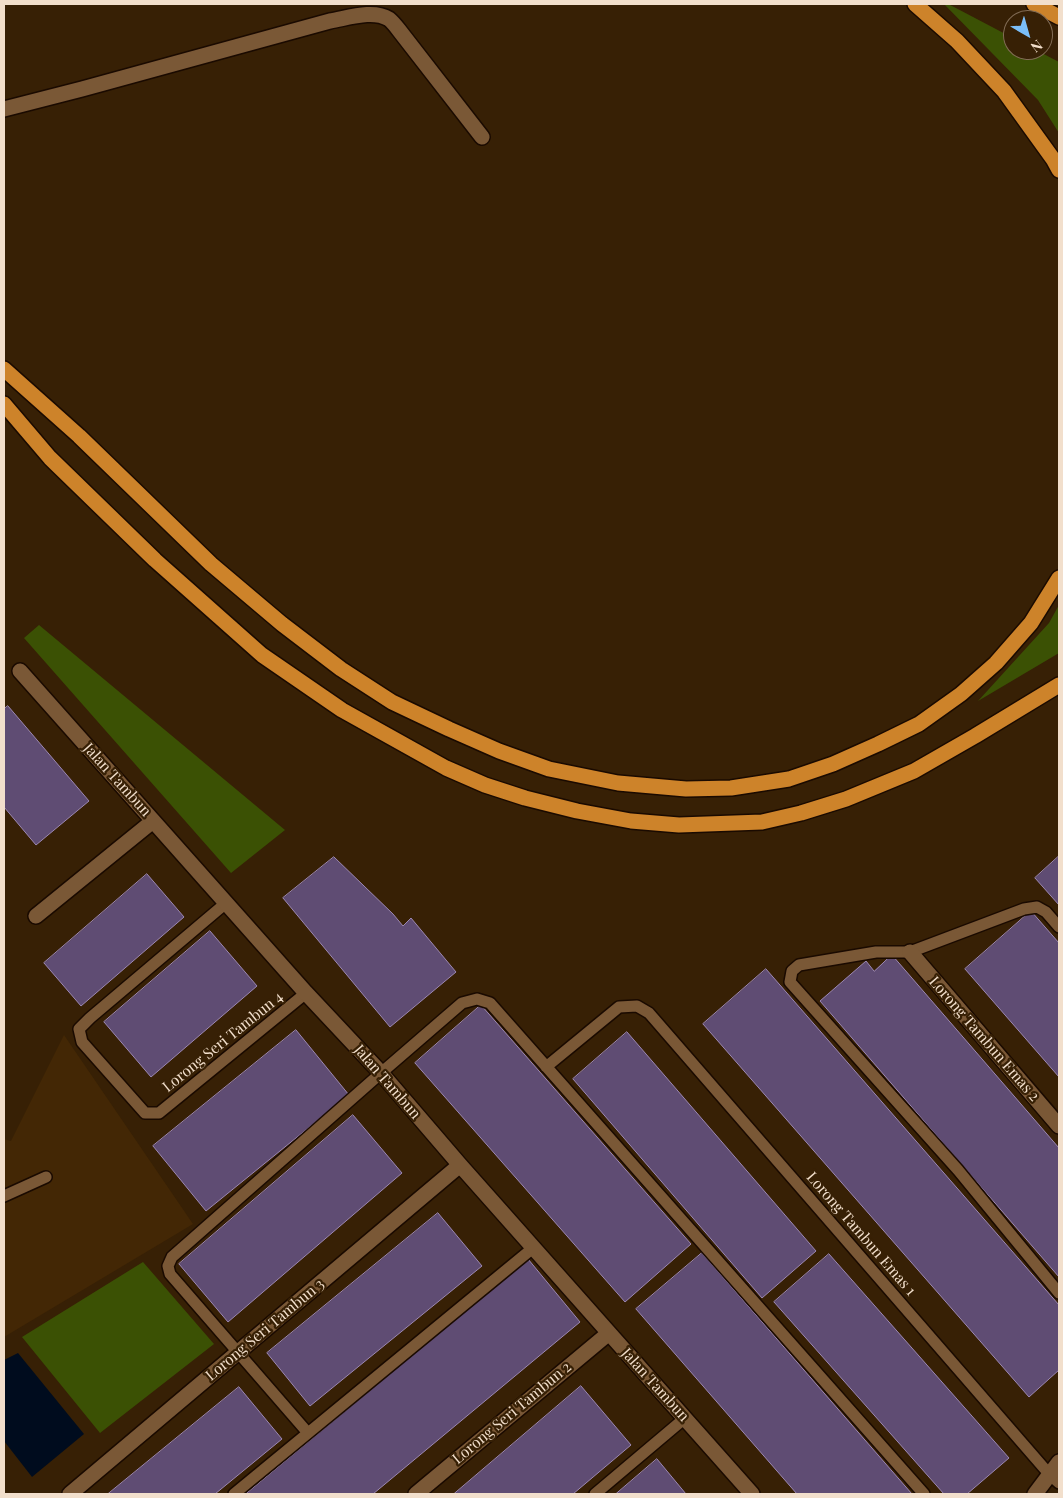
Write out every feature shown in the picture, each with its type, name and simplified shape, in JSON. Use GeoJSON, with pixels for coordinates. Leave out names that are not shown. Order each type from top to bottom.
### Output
{"type":"FeatureCollection","features":[{"type":"Feature","properties":{"kind":"highway"},"geometry":{"type":"LineString","coordinates":[[915,4],[957,41],[1004,91],[1054,158],[1059,170]]}},
{"type":"Feature","properties":{"kind":"highway"},"geometry":{"type":"LineString","coordinates":[[1034,4],[1059,17]]}},
{"type":"Feature","properties":{"kind":"highway"},"geometry":{"type":"LineString","coordinates":[[4,369],[79,436],[211,564],[282,624],[341,668],[392,702],[499,751],[549,768],[618,783],[686,789],[731,788],[789,779],[833,764],[878,744],[919,724],[961,694],[996,663],[1032,624],[1059,578]]}},
{"type":"Feature","properties":{"kind":"highway"},"geometry":{"type":"LineString","coordinates":[[4,404],[50,458],[155,560],[262,655],[342,710],[446,768],[485,784],[577,811],[631,821],[679,825],[762,822],[801,813],[846,798],[914,771],[1059,685]]}},
{"type":"Feature","properties":{"kind":"street"},"geometry":{"type":"LineString","coordinates":[[4,108],[82,89],[330,21],[379,14],[391,20],[482,137]]}},
{"type":"Feature","properties":{"kind":"street","name":"Jalan Tambun"},"geometry":{"type":"LineString","coordinates":[[20,671],[306,993],[381,1073],[460,1165],[752,1494]]}},
{"type":"Feature","properties":{"kind":"street"},"geometry":{"type":"LineString","coordinates":[[36,916],[153,820]]}},
{"type":"Feature","properties":{"kind":"street","name":"Lorong Tambun Emas 2"},"geometry":{"type":"LineString","coordinates":[[910,952],[1059,1126]]}},
{"type":"Feature","properties":{"kind":"street","name":"Lorong Seri Tambun 3"},"geometry":{"type":"LineString","coordinates":[[70,1494],[460,1165]]}},
{"type":"Feature","properties":{"kind":"street","name":"Lorong Seri Tambun 2"},"geometry":{"type":"LineString","coordinates":[[416,1494],[609,1333]]}},
{"type":"Feature","properties":{"kind":"street"},"geometry":{"type":"LineString","coordinates":[[1036,1494],[1054,1479],[1059,1462]]}},
{"type":"Feature","properties":{"kind":"lane","name":"Lorong Seri Tambun 4"},"geometry":{"type":"LineString","coordinates":[[226,903],[79,1029],[82,1042],[145,1113],[159,1113],[306,993]]}},
{"type":"Feature","properties":{"kind":"lane"},"geometry":{"type":"LineString","coordinates":[[1059,927],[1046,912],[1037,907],[1024,909],[910,952],[876,952],[799,965],[792,971],[790,982],[958,1170],[1059,1293]]}},
{"type":"Feature","properties":{"kind":"lane"},"geometry":{"type":"LineString","coordinates":[[308,1433],[170,1274],[168,1266],[172,1257],[462,1003],[477,999],[490,1004],[924,1494]]}},
{"type":"Feature","properties":{"kind":"lane","name":"Lorong Tambun Emas 1"},"geometry":{"type":"LineString","coordinates":[[546,1067],[619,1007],[637,1006],[649,1013],[1054,1479]]}},
{"type":"Feature","properties":{"kind":"lane"},"geometry":{"type":"LineString","coordinates":[[4,1196],[46,1177]]}},
{"type":"Feature","properties":{"kind":"lane"},"geometry":{"type":"LineString","coordinates":[[234,1494],[534,1248]]}},
{"type":"Feature","properties":{"kind":"lane"},"geometry":{"type":"LineString","coordinates":[[595,1494],[685,1418]]}},
{"type":"Feature","properties":{"kind":"shaded area"},"geometry":{"type":"Polygon","coordinates":[[[64,1035],[193,1224],[4,1337],[4,1139],[11,1141],[64,1035]]]}},
{"type":"Feature","properties":{"kind":"green space"},"geometry":{"type":"Polygon","coordinates":[[[944,4],[948,4],[1003,33],[1003,60],[1053,59],[1059,62],[1059,133],[1038,100],[944,4]]]}},
{"type":"Feature","properties":{"kind":"green space"},"geometry":{"type":"Polygon","coordinates":[[[1059,605],[1059,653],[978,701],[1049,623],[1059,605]]]}},
{"type":"Feature","properties":{"kind":"green space"},"geometry":{"type":"Polygon","coordinates":[[[39,625],[285,830],[231,873],[24,638],[39,625]]]}},
{"type":"Feature","properties":{"kind":"green space"},"geometry":{"type":"Polygon","coordinates":[[[143,1262],[214,1344],[100,1433],[22,1337],[143,1262]]]}},
{"type":"Feature","properties":{"kind":"water"},"geometry":{"type":"Polygon","coordinates":[[[18,1353],[84,1434],[32,1477],[4,1441],[4,1360],[18,1353]]]}},
{"type":"Feature","properties":{"kind":"building"},"geometry":{"type":"Polygon","coordinates":[[[8,706],[89,801],[36,845],[4,807],[4,709],[8,706]]]}},
{"type":"Feature","properties":{"kind":"building"},"geometry":{"type":"Polygon","coordinates":[[[1059,856],[1059,905],[1035,878],[1059,856]]]}},
{"type":"Feature","properties":{"kind":"building"},"geometry":{"type":"Polygon","coordinates":[[[334,857],[403,926],[411,918],[456,972],[390,1027],[283,898],[334,857]]]}},
{"type":"Feature","properties":{"kind":"building"},"geometry":{"type":"Polygon","coordinates":[[[147,874],[184,917],[81,1006],[44,963],[147,874]]]}},
{"type":"Feature","properties":{"kind":"building"},"geometry":{"type":"Polygon","coordinates":[[[1031,911],[1059,943],[1059,1077],[965,969],[1031,911]]]}},
{"type":"Feature","properties":{"kind":"building"},"geometry":{"type":"Polygon","coordinates":[[[210,931],[257,986],[151,1077],[104,1022],[210,931]]]}},
{"type":"Feature","properties":{"kind":"building"},"geometry":{"type":"Polygon","coordinates":[[[892,955],[1059,1148],[1059,1277],[820,1001],[866,961],[874,971],[892,955]]]}},
{"type":"Feature","properties":{"kind":"building"},"geometry":{"type":"Polygon","coordinates":[[[766,969],[1059,1305],[1059,1370],[1029,1397],[703,1024],[766,969]]]}},
{"type":"Feature","properties":{"kind":"building"},"geometry":{"type":"Polygon","coordinates":[[[481,1005],[691,1244],[625,1302],[415,1063],[481,1005]]]}},
{"type":"Feature","properties":{"kind":"building"},"geometry":{"type":"Polygon","coordinates":[[[296,1030],[349,1095],[206,1211],[153,1146],[296,1030]]]}},
{"type":"Feature","properties":{"kind":"building"},"geometry":{"type":"Polygon","coordinates":[[[627,1032],[816,1251],[762,1298],[573,1079],[627,1032]]]}},
{"type":"Feature","properties":{"kind":"building"},"geometry":{"type":"Polygon","coordinates":[[[353,1115],[402,1173],[228,1322],[179,1264],[353,1115]]]}},
{"type":"Feature","properties":{"kind":"building"},"geometry":{"type":"Polygon","coordinates":[[[438,1213],[482,1266],[310,1406],[267,1353],[438,1213]]]}},
{"type":"Feature","properties":{"kind":"building"},"geometry":{"type":"Polygon","coordinates":[[[702,1253],[912,1494],[797,1494],[636,1309],[702,1253]]]}},
{"type":"Feature","properties":{"kind":"building"},"geometry":{"type":"Polygon","coordinates":[[[829,1254],[1009,1458],[967,1494],[944,1494],[774,1302],[829,1254]]]}},
{"type":"Feature","properties":{"kind":"building"},"geometry":{"type":"Polygon","coordinates":[[[528,1259],[580,1322],[373,1494],[246,1494],[528,1259]]]}},
{"type":"Feature","properties":{"kind":"building"},"geometry":{"type":"Polygon","coordinates":[[[581,1386],[631,1445],[573,1494],[454,1494],[581,1386]]]}},
{"type":"Feature","properties":{"kind":"building"},"geometry":{"type":"Polygon","coordinates":[[[239,1387],[282,1439],[215,1494],[108,1494],[239,1387]]]}},
{"type":"Feature","properties":{"kind":"building"},"geometry":{"type":"Polygon","coordinates":[[[657,1459],[686,1494],[616,1494],[657,1459]]]}}]}
